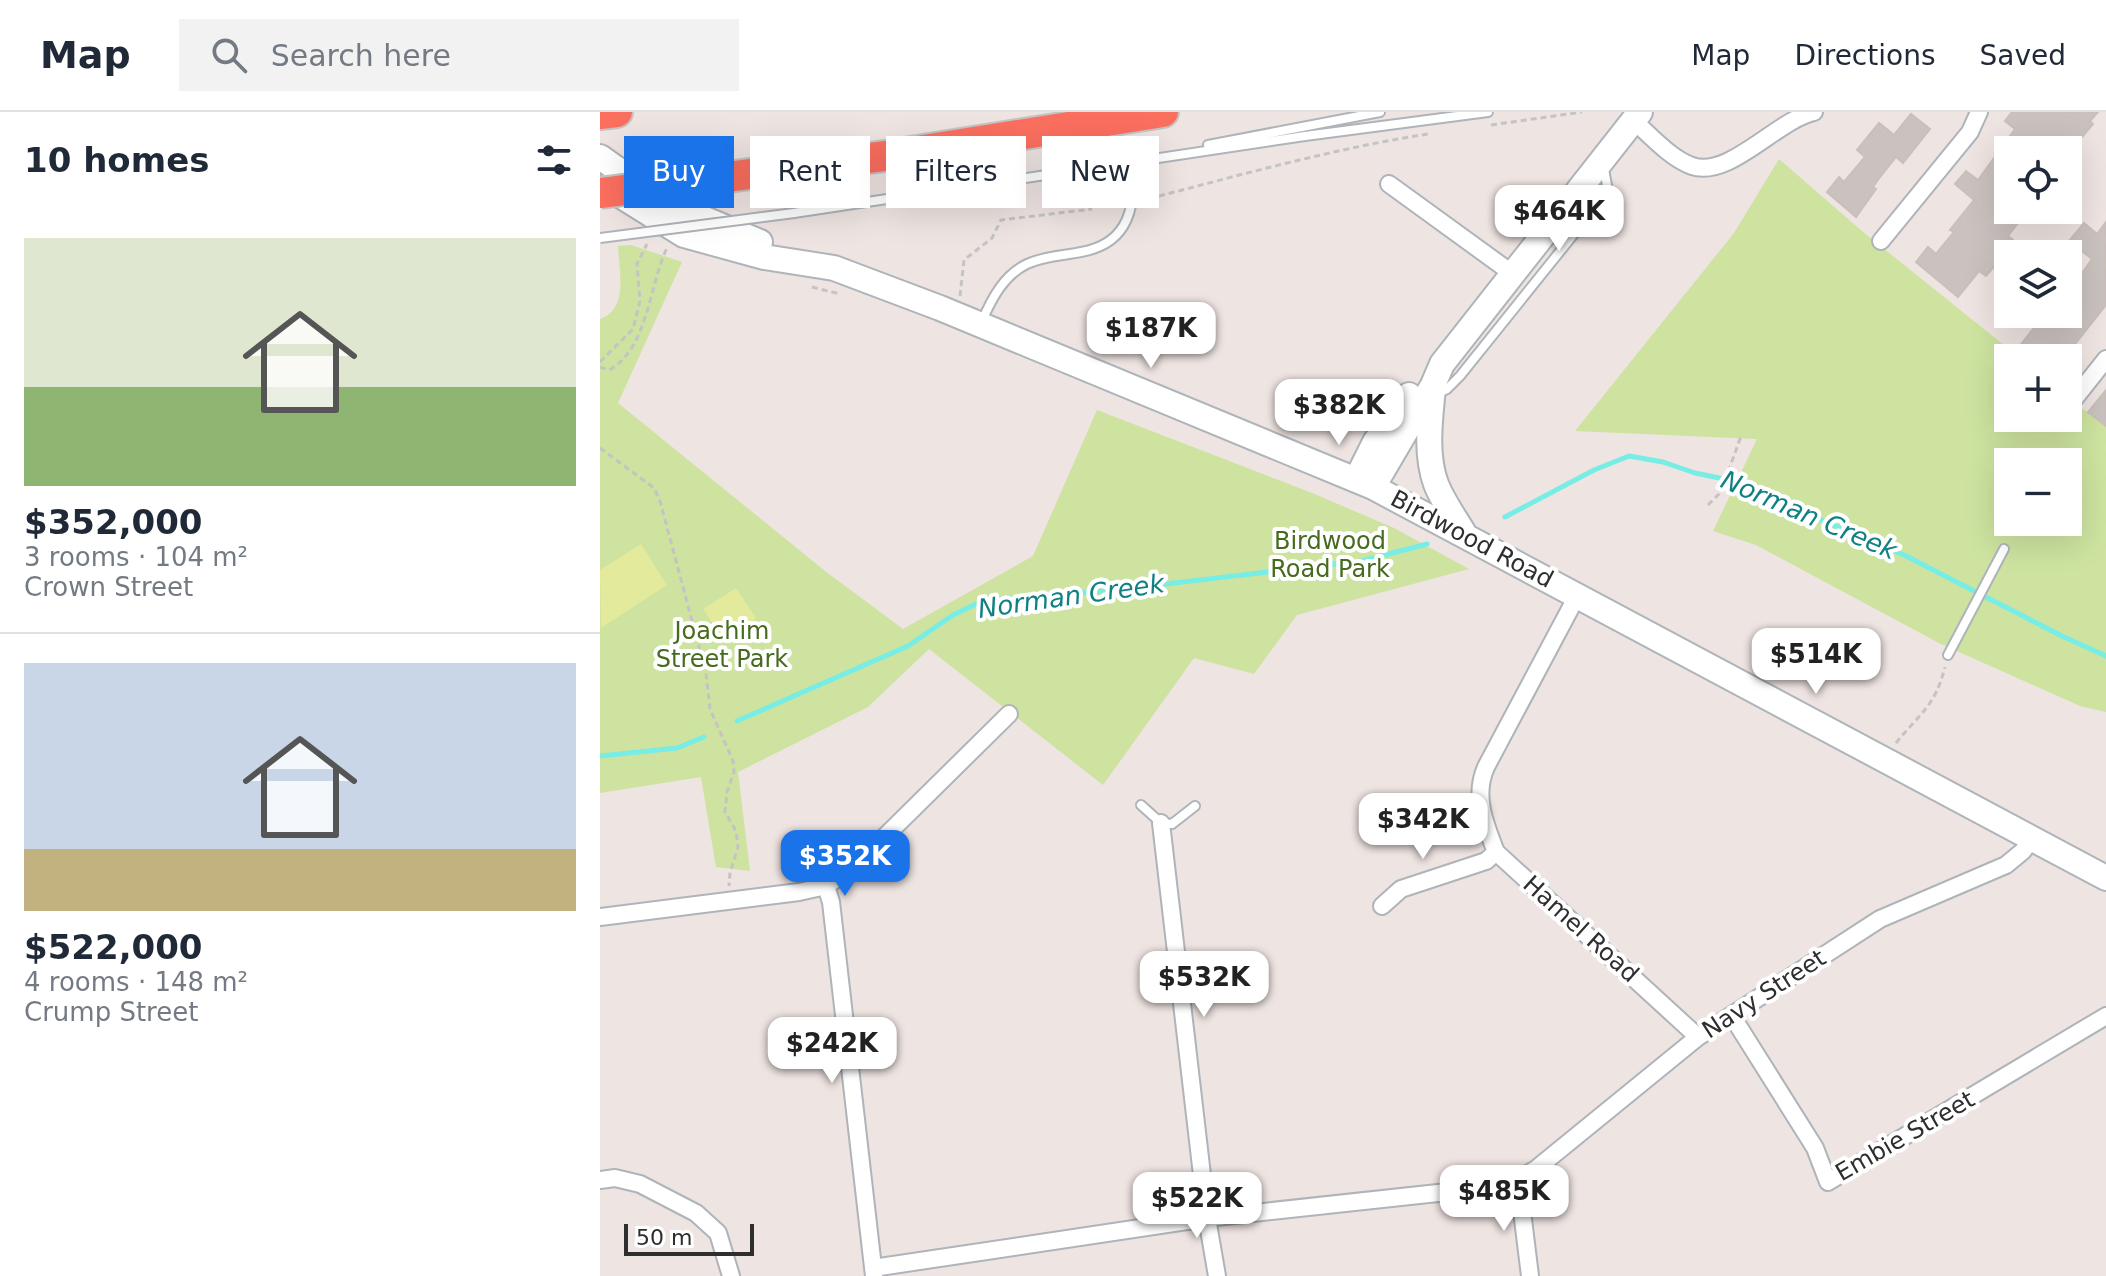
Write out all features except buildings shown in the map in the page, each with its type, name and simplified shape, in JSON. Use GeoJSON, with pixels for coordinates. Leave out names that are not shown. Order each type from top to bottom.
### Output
{"type":"FeatureCollection","features":[{"type":"Feature","properties":{"kind":"highway"},"geometry":{"type":"LineString","coordinates":[[600,114],[617,112]]}},
{"type":"Feature","properties":{"kind":"highway"},"geometry":{"type":"LineString","coordinates":[[600,193],[892,155],[1163,112]]}},
{"type":"Feature","properties":{"kind":"main road"},"geometry":{"type":"LineString","coordinates":[[1364,483],[1513,274],[1637,115]]}},
{"type":"Feature","properties":{"kind":"main road","name":"Birdwood Road"},"geometry":{"type":"LineString","coordinates":[[600,157],[662,201],[810,263]]}},
{"type":"Feature","properties":{"kind":"main road","name":"Birdwood Road"},"geometry":{"type":"LineString","coordinates":[[600,182],[684,235],[764,257],[834,268],[952,313],[1439,512],[1465,536],[2106,878]]}},
{"type":"Feature","properties":{"kind":"main road"},"geometry":{"type":"LineString","coordinates":[[1364,483],[1375,442],[1422,378],[1436,381]]}},
{"type":"Feature","properties":{"kind":"main road"},"geometry":{"type":"LineString","coordinates":[[1436,381],[1431,463],[1439,512]]}},
{"type":"Feature","properties":{"kind":"main road"},"geometry":{"type":"LineString","coordinates":[[1303,458],[1318,460],[1344,456],[1375,442]]}},
{"type":"Feature","properties":{"kind":"street"},"geometry":{"type":"LineString","coordinates":[[1637,115],[1692,166],[1706,168],[1731,160],[1782,125],[1814,112]]}},
{"type":"Feature","properties":{"kind":"street"},"geometry":{"type":"LineString","coordinates":[[1881,241],[1970,132],[1979,112]]}},
{"type":"Feature","properties":{"kind":"street"},"geometry":{"type":"LineString","coordinates":[[1389,184],[1513,274]]}},
{"type":"Feature","properties":{"kind":"street"},"geometry":{"type":"LineString","coordinates":[[2082,389],[2106,359]]}},
{"type":"Feature","properties":{"kind":"street","name":"Hamel Road"},"geometry":{"type":"LineString","coordinates":[[1577,596],[1481,779],[1481,809],[1496,852],[1698,1037]]}},
{"type":"Feature","properties":{"kind":"street"},"geometry":{"type":"LineString","coordinates":[[600,917],[826,886],[855,866],[1009,714]]}},
{"type":"Feature","properties":{"kind":"street"},"geometry":{"type":"LineString","coordinates":[[1161,823],[1207,1218],[1217,1276]]}},
{"type":"Feature","properties":{"kind":"street","name":"Navy Street"},"geometry":{"type":"LineString","coordinates":[[1514,1182],[1536,1169],[1698,1037],[1880,919],[2006,865],[2023,851],[2032,838]]}},
{"type":"Feature","properties":{"kind":"street"},"geometry":{"type":"LineString","coordinates":[[1382,906],[1401,889],[1486,861],[1496,852]]}},
{"type":"Feature","properties":{"kind":"street"},"geometry":{"type":"LineString","coordinates":[[826,886],[831,902],[874,1272],[1207,1218],[1484,1188],[1514,1182],[1521,1203],[1530,1276]]}},
{"type":"Feature","properties":{"kind":"street","name":"Embie Street"},"geometry":{"type":"LineString","coordinates":[[1732,1016],[1815,1148],[1828,1182],[2106,1016]]}},
{"type":"Feature","properties":{"kind":"street"},"geometry":{"type":"LineString","coordinates":[[600,1180],[615,1178],[640,1184],[696,1213],[718,1233],[731,1276]]}},
{"type":"Feature","properties":{"kind":"lane"},"geometry":{"type":"LineString","coordinates":[[1159,156],[1380,112]]}},
{"type":"Feature","properties":{"kind":"lane"},"geometry":{"type":"LineString","coordinates":[[1159,158],[1488,112]]}},
{"type":"Feature","properties":{"kind":"lane"},"geometry":{"type":"LineString","coordinates":[[1436,381],[1447,389],[1460,376],[1598,204],[1607,185],[1601,159]]}},
{"type":"Feature","properties":{"kind":"lane"},"geometry":{"type":"LineString","coordinates":[[600,238],[794,213],[1042,175]]}},
{"type":"Feature","properties":{"kind":"lane"},"geometry":{"type":"LineString","coordinates":[[980,326],[993,297],[1018,270],[1028,263],[1055,255],[1093,249],[1114,236],[1132,208]]}},
{"type":"Feature","properties":{"kind":"lane"},"geometry":{"type":"LineString","coordinates":[[1948,655],[2004,549]]}},
{"type":"Feature","properties":{"kind":"lane"},"geometry":{"type":"LineString","coordinates":[[1141,805],[1161,823],[1172,824],[1195,806]]}},
{"type":"Feature","properties":{"kind":"path"},"geometry":{"type":"LineString","coordinates":[[1491,125],[1582,112]]}},
{"type":"Feature","properties":{"kind":"path"},"geometry":{"type":"LineString","coordinates":[[1159,196],[1306,158],[1430,134]]}},
{"type":"Feature","properties":{"kind":"path"},"geometry":{"type":"LineString","coordinates":[[952,313],[962,292],[964,260],[992,238],[1001,220],[1092,209]]}},
{"type":"Feature","properties":{"kind":"path"},"geometry":{"type":"LineString","coordinates":[[648,241],[637,264],[640,301],[633,329],[600,365],[609,370],[619,364],[646,320],[654,282],[666,249],[684,235]]}},
{"type":"Feature","properties":{"kind":"path"},"geometry":{"type":"LineString","coordinates":[[1708,505],[1721,492],[1741,436]]}},
{"type":"Feature","properties":{"kind":"path"},"geometry":{"type":"LineString","coordinates":[[600,448],[654,488],[660,501],[706,673],[710,709],[733,761],[734,772],[727,792],[725,812],[736,831],[738,847],[730,873],[729,901]]}},
{"type":"Feature","properties":{"kind":"path"},"geometry":{"type":"LineString","coordinates":[[1884,759],[1928,709],[1939,689],[1948,655]]}},
{"type":"Feature","properties":{"kind":"green space"},"geometry":{"type":"Polygon","coordinates":[[[1779,159],[1863,232],[2003,344],[1994,344],[1994,432],[2082,432],[2082,408],[2106,427],[2106,712],[2080,706],[1939,643],[1756,545],[1713,531],[1757,439],[1575,431],[1734,233],[1779,159]]]}},
{"type":"Feature","properties":{"kind":"green space"},"geometry":{"type":"Polygon","coordinates":[[[631,245],[682,262],[618,403],[825,571],[903,629],[1033,556],[1097,410],[1394,528],[1469,569],[1297,615],[1254,674],[1194,658],[1103,785],[929,649],[868,707],[738,772],[750,871],[716,867],[701,777],[600,793],[600,319],[609,314],[619,298],[618,246],[631,245]]]}},
{"type":"Feature","properties":{"kind":"green space"},"geometry":{"type":"Polygon","coordinates":[[[641,544],[667,585],[601,628],[600,570],[641,544]]]}},
{"type":"Feature","properties":{"kind":"green space"},"geometry":{"type":"Polygon","coordinates":[[[736,588],[756,618],[723,640],[703,609],[736,588]]]}},
{"type":"Feature","properties":{"kind":"waterway","name":"Norman Creek"},"geometry":{"type":"LineString","coordinates":[[1505,517],[1594,470],[1629,456],[1663,462],[1695,473],[1739,482],[1906,556],[2106,656]]}},
{"type":"Feature","properties":{"kind":"waterway","name":"Norman Creek"},"geometry":{"type":"LineString","coordinates":[[737,721],[908,646],[953,615],[976,604],[999,599],[1106,591],[1362,561],[1427,544]]}},
{"type":"Feature","properties":{"kind":"waterway","name":"Norman Creek"},"geometry":{"type":"LineString","coordinates":[[600,756],[677,748],[704,737]]}},
{"type":"Feature","properties":{"kind":"park label","name":"Birdwood Road Park"},"geometry":{"type":"Point","coordinates":[1330,555]}},
{"type":"Feature","properties":{"kind":"park label","name":"Joachim Street Park"},"geometry":{"type":"Point","coordinates":[722,645]}}]}
